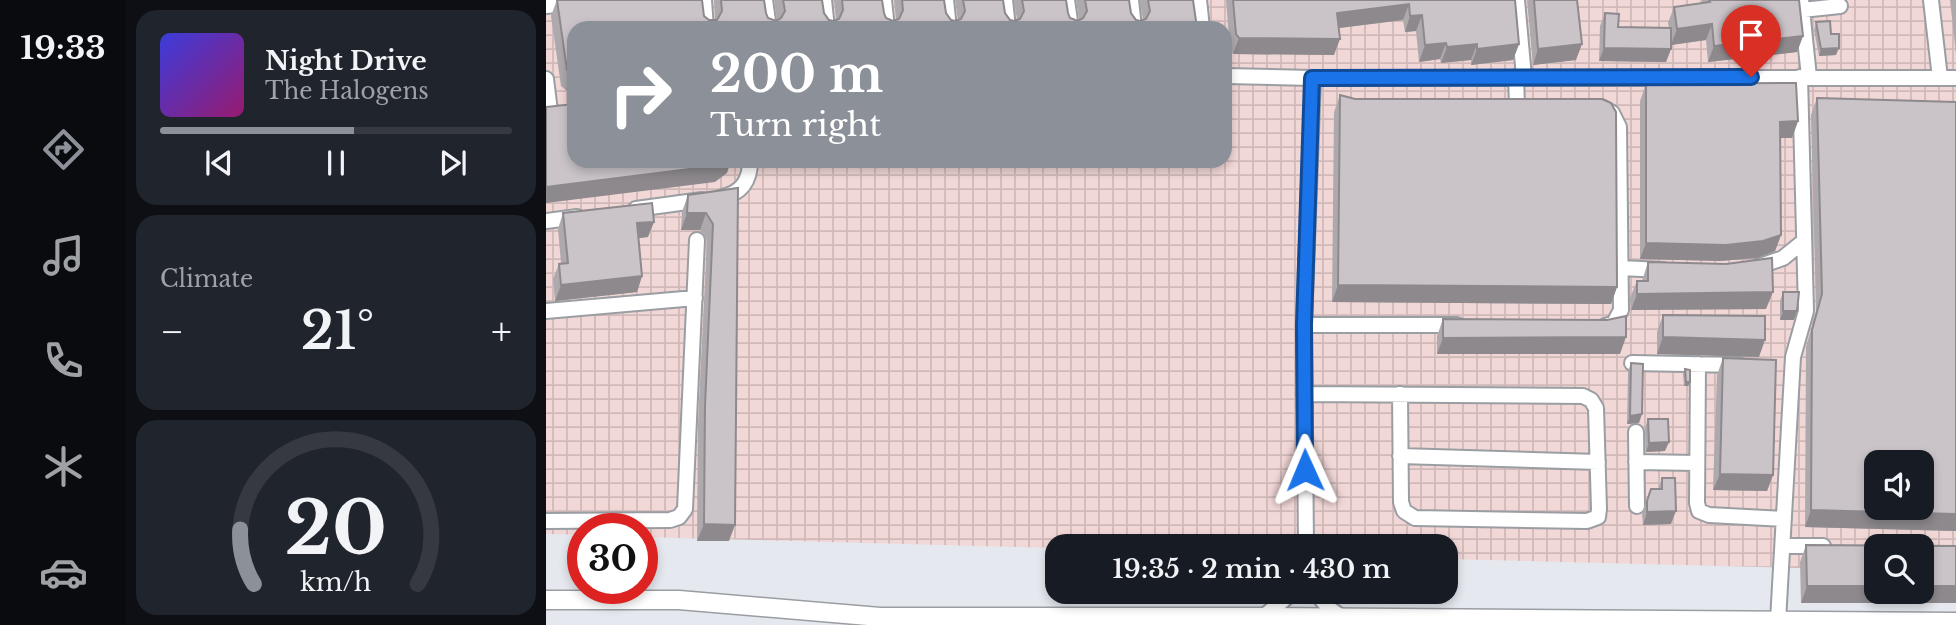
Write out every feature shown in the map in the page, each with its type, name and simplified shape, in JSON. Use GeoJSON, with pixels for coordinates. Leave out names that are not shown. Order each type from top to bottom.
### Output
{"type":"FeatureCollection","features":[{"type":"Feature","properties":{"kind":"main road"},"geometry":{"type":"LineString","coordinates":[[546,600],[679,600],[880,617],[1956,622]]}},
{"type":"Feature","properties":{"kind":"street"},"geometry":{"type":"LineString","coordinates":[[546,6],[608,0]]}},
{"type":"Feature","properties":{"kind":"street"},"geometry":{"type":"LineString","coordinates":[[704,0],[706,21]]}},
{"type":"Feature","properties":{"kind":"street"},"geometry":{"type":"LineString","coordinates":[[765,0],[768,21]]}},
{"type":"Feature","properties":{"kind":"street"},"geometry":{"type":"LineString","coordinates":[[824,0],[826,21]]}},
{"type":"Feature","properties":{"kind":"street"},"geometry":{"type":"LineString","coordinates":[[884,0],[886,21]]}},
{"type":"Feature","properties":{"kind":"street"},"geometry":{"type":"LineString","coordinates":[[946,0],[948,21]]}},
{"type":"Feature","properties":{"kind":"street"},"geometry":{"type":"LineString","coordinates":[[1005,0],[1007,21]]}},
{"type":"Feature","properties":{"kind":"street"},"geometry":{"type":"LineString","coordinates":[[1067,0],[1069,21]]}},
{"type":"Feature","properties":{"kind":"street"},"geometry":{"type":"LineString","coordinates":[[1131,0],[1133,21]]}},
{"type":"Feature","properties":{"kind":"street"},"geometry":{"type":"LineString","coordinates":[[1199,0],[1201,21]]}},
{"type":"Feature","properties":{"kind":"street"},"geometry":{"type":"LineString","coordinates":[[1517,0],[1520,77],[1517,105]]}},
{"type":"Feature","properties":{"kind":"street"},"geometry":{"type":"LineString","coordinates":[[1931,0],[1940,78]]}},
{"type":"Feature","properties":{"kind":"street"},"geometry":{"type":"LineString","coordinates":[[1778,621],[1784,519],[1786,366],[1804,325],[1806,311],[1804,241],[1807,104],[1802,5],[1840,6]]}},
{"type":"Feature","properties":{"kind":"street"},"geometry":{"type":"LineString","coordinates":[[1232,76],[1956,78]]}},
{"type":"Feature","properties":{"kind":"street"},"geometry":{"type":"LineString","coordinates":[[1306,534],[1304,325],[1312,78]]}},
{"type":"Feature","properties":{"kind":"street"},"geometry":{"type":"LineString","coordinates":[[546,79],[553,111]]}},
{"type":"Feature","properties":{"kind":"street"},"geometry":{"type":"LineString","coordinates":[[1585,106],[1606,108],[1612,113],[1619,127],[1619,317],[1608,326],[1588,327]]}},
{"type":"Feature","properties":{"kind":"street"},"geometry":{"type":"LineString","coordinates":[[627,210],[731,195],[746,183],[750,168]]}},
{"type":"Feature","properties":{"kind":"street"},"geometry":{"type":"LineString","coordinates":[[546,221],[586,216]]}},
{"type":"Feature","properties":{"kind":"street"},"geometry":{"type":"LineString","coordinates":[[546,521],[670,520],[683,514],[686,505],[697,240]]}},
{"type":"Feature","properties":{"kind":"street"},"geometry":{"type":"LineString","coordinates":[[1746,268],[1774,262],[1804,241]]}},
{"type":"Feature","properties":{"kind":"street"},"geometry":{"type":"LineString","coordinates":[[1620,268],[1678,270]]}},
{"type":"Feature","properties":{"kind":"street"},"geometry":{"type":"LineString","coordinates":[[546,311],[695,298]]}},
{"type":"Feature","properties":{"kind":"street"},"geometry":{"type":"LineString","coordinates":[[1304,325],[1468,326]]}},
{"type":"Feature","properties":{"kind":"street"},"geometry":{"type":"LineString","coordinates":[[1632,363],[1752,366]]}},
{"type":"Feature","properties":{"kind":"street"},"geometry":{"type":"LineString","coordinates":[[1698,364],[1697,503],[1702,513],[1784,519]]}},
{"type":"Feature","properties":{"kind":"street"},"geometry":{"type":"LineString","coordinates":[[1304,394],[1400,394],[1583,396],[1591,400],[1596,408],[1599,513],[1591,521],[1411,516],[1402,507],[1400,394]]}},
{"type":"Feature","properties":{"kind":"street"},"geometry":{"type":"LineString","coordinates":[[1636,432],[1637,506]]}},
{"type":"Feature","properties":{"kind":"street"},"geometry":{"type":"LineString","coordinates":[[1400,456],[1598,461]]}},
{"type":"Feature","properties":{"kind":"street"},"geometry":{"type":"LineString","coordinates":[[1636,462],[1697,463]]}},
{"type":"Feature","properties":{"kind":"street"},"geometry":{"type":"LineString","coordinates":[[1783,545],[1836,547]]}},
{"type":"Feature","properties":{"kind":"street"},"geometry":{"type":"LineString","coordinates":[[1263,617],[1279,604]]}},
{"type":"Feature","properties":{"kind":"street"},"geometry":{"type":"LineString","coordinates":[[1325,604],[1343,618]]}},
{"type":"Feature","properties":{"kind":"shaded area"},"geometry":{"type":"Polygon","coordinates":[[[546,0],[1956,0],[1956,572],[1934,555],[1934,534],[1864,534],[1864,570],[1458,559],[1458,534],[1045,534],[1045,548],[658,537],[658,513],[567,513],[567,535],[546,534],[546,0]]]}},
{"type":"Feature","properties":{"kind":"building"},"geometry":{"type":"Polygon","coordinates":[[[557,0],[702,0],[704,16],[709,20],[717,20],[722,11],[721,0],[764,0],[768,18],[776,21],[567,21],[567,70],[557,0]]]}},
{"type":"Feature","properties":{"kind":"building"},"geometry":{"type":"Polygon","coordinates":[[[783,0],[822,0],[824,13],[833,21],[776,21],[785,11],[783,0]]]}},
{"type":"Feature","properties":{"kind":"building"},"geometry":{"type":"Polygon","coordinates":[[[842,0],[882,0],[886,18],[893,21],[833,21],[839,19],[843,10],[842,0]]]}},
{"type":"Feature","properties":{"kind":"building"},"geometry":{"type":"Polygon","coordinates":[[[902,0],[944,0],[946,13],[955,21],[893,21],[899,19],[903,10],[902,0]]]}},
{"type":"Feature","properties":{"kind":"building"},"geometry":{"type":"Polygon","coordinates":[[[963,0],[1003,0],[1005,13],[1014,21],[955,21],[961,19],[965,11],[963,0]]]}},
{"type":"Feature","properties":{"kind":"building"},"geometry":{"type":"Polygon","coordinates":[[[1022,0],[1066,0],[1070,18],[1078,21],[1014,21],[1020,19],[1024,11],[1022,0]]]}},
{"type":"Feature","properties":{"kind":"building"},"geometry":{"type":"Polygon","coordinates":[[[1085,0],[1129,0],[1131,13],[1140,21],[1078,21],[1087,11],[1085,0]]]}},
{"type":"Feature","properties":{"kind":"building"},"geometry":{"type":"Polygon","coordinates":[[[1148,0],[1193,0],[1196,21],[1140,21],[1146,19],[1150,11],[1148,0]]]}},
{"type":"Feature","properties":{"kind":"building"},"geometry":{"type":"Polygon","coordinates":[[[1233,0],[1515,0],[1519,44],[1477,49],[1477,44],[1447,47],[1446,43],[1425,45],[1422,15],[1410,16],[1409,4],[1337,13],[1340,39],[1239,38],[1236,34],[1233,0]]]}},
{"type":"Feature","properties":{"kind":"building"},"geometry":{"type":"Polygon","coordinates":[[[1534,0],[1577,0],[1582,44],[1538,49],[1534,0]]]}},
{"type":"Feature","properties":{"kind":"building"},"geometry":{"type":"Polygon","coordinates":[[[1709,0],[1799,0],[1803,36],[1714,46],[1712,24],[1677,29],[1674,7],[1710,2],[1709,0]]]}},
{"type":"Feature","properties":{"kind":"building"},"geometry":{"type":"Polygon","coordinates":[[[1605,13],[1619,14],[1618,27],[1671,28],[1671,49],[1604,48],[1605,13]]]}},
{"type":"Feature","properties":{"kind":"building"},"geometry":{"type":"Polygon","coordinates":[[[1830,21],[1831,34],[1839,34],[1839,48],[1821,49],[1816,22],[1830,21]]]}},
{"type":"Feature","properties":{"kind":"building"},"geometry":{"type":"Polygon","coordinates":[[[1796,83],[1798,121],[1780,122],[1781,235],[1763,241],[1726,245],[1646,243],[1646,84],[1796,83]]]}},
{"type":"Feature","properties":{"kind":"building"},"geometry":{"type":"Polygon","coordinates":[[[1340,95],[1355,99],[1602,99],[1611,103],[1616,112],[1617,287],[1338,285],[1340,95]]]}},
{"type":"Feature","properties":{"kind":"building"},"geometry":{"type":"Polygon","coordinates":[[[1817,98],[1956,102],[1956,514],[1934,513],[1934,450],[1864,450],[1864,511],[1811,510],[1812,330],[1822,294],[1817,98]]]}},
{"type":"Feature","properties":{"kind":"building"},"geometry":{"type":"Polygon","coordinates":[[[567,105],[567,168],[697,168],[546,187],[546,107],[567,105]]]}},
{"type":"Feature","properties":{"kind":"building"},"geometry":{"type":"Polygon","coordinates":[[[738,188],[735,525],[704,524],[705,406],[713,224],[706,213],[687,213],[688,195],[738,188]]]}},
{"type":"Feature","properties":{"kind":"building"},"geometry":{"type":"Polygon","coordinates":[[[652,203],[654,222],[637,223],[642,276],[561,285],[559,264],[568,263],[563,213],[652,203]]]}},
{"type":"Feature","properties":{"kind":"building"},"geometry":{"type":"Polygon","coordinates":[[[1772,258],[1773,292],[1637,294],[1637,281],[1648,281],[1648,262],[1726,264],[1772,258]]]}},
{"type":"Feature","properties":{"kind":"building"},"geometry":{"type":"Polygon","coordinates":[[[1783,292],[1799,292],[1797,311],[1783,311],[1783,292]]]}},
{"type":"Feature","properties":{"kind":"building"},"geometry":{"type":"Polygon","coordinates":[[[1663,315],[1765,316],[1765,340],[1663,337],[1663,315]]]}},
{"type":"Feature","properties":{"kind":"building"},"geometry":{"type":"Polygon","coordinates":[[[1626,316],[1626,337],[1443,338],[1443,319],[1607,320],[1626,316]]]}},
{"type":"Feature","properties":{"kind":"building"},"geometry":{"type":"Polygon","coordinates":[[[1723,358],[1776,360],[1773,475],[1720,474],[1723,358]]]}},
{"type":"Feature","properties":{"kind":"building"},"geometry":{"type":"Polygon","coordinates":[[[1631,363],[1643,364],[1642,414],[1630,416],[1631,363]]]}},
{"type":"Feature","properties":{"kind":"building"},"geometry":{"type":"Polygon","coordinates":[[[1685,369],[1690,370],[1690,382],[1686,382],[1685,369]]]}},
{"type":"Feature","properties":{"kind":"building"},"geometry":{"type":"Polygon","coordinates":[[[1648,419],[1668,419],[1669,442],[1649,443],[1648,419]]]}},
{"type":"Feature","properties":{"kind":"building"},"geometry":{"type":"Polygon","coordinates":[[[1662,478],[1675,478],[1676,511],[1647,512],[1651,489],[1662,489],[1662,478]]]}},
{"type":"Feature","properties":{"kind":"building"},"geometry":{"type":"Polygon","coordinates":[[[1806,545],[1864,545],[1864,586],[1807,586],[1806,545]]]}},
{"type":"Feature","properties":{"kind":"building"},"geometry":{"type":"Polygon","coordinates":[[[1934,546],[1956,546],[1956,586],[1934,586],[1934,546]]]}},
{"type":"Feature","properties":{"kind":"route"},"geometry":{"type":"LineString","coordinates":[[1305,470],[1304,325],[1312,78],[1751,77]]}}]}
